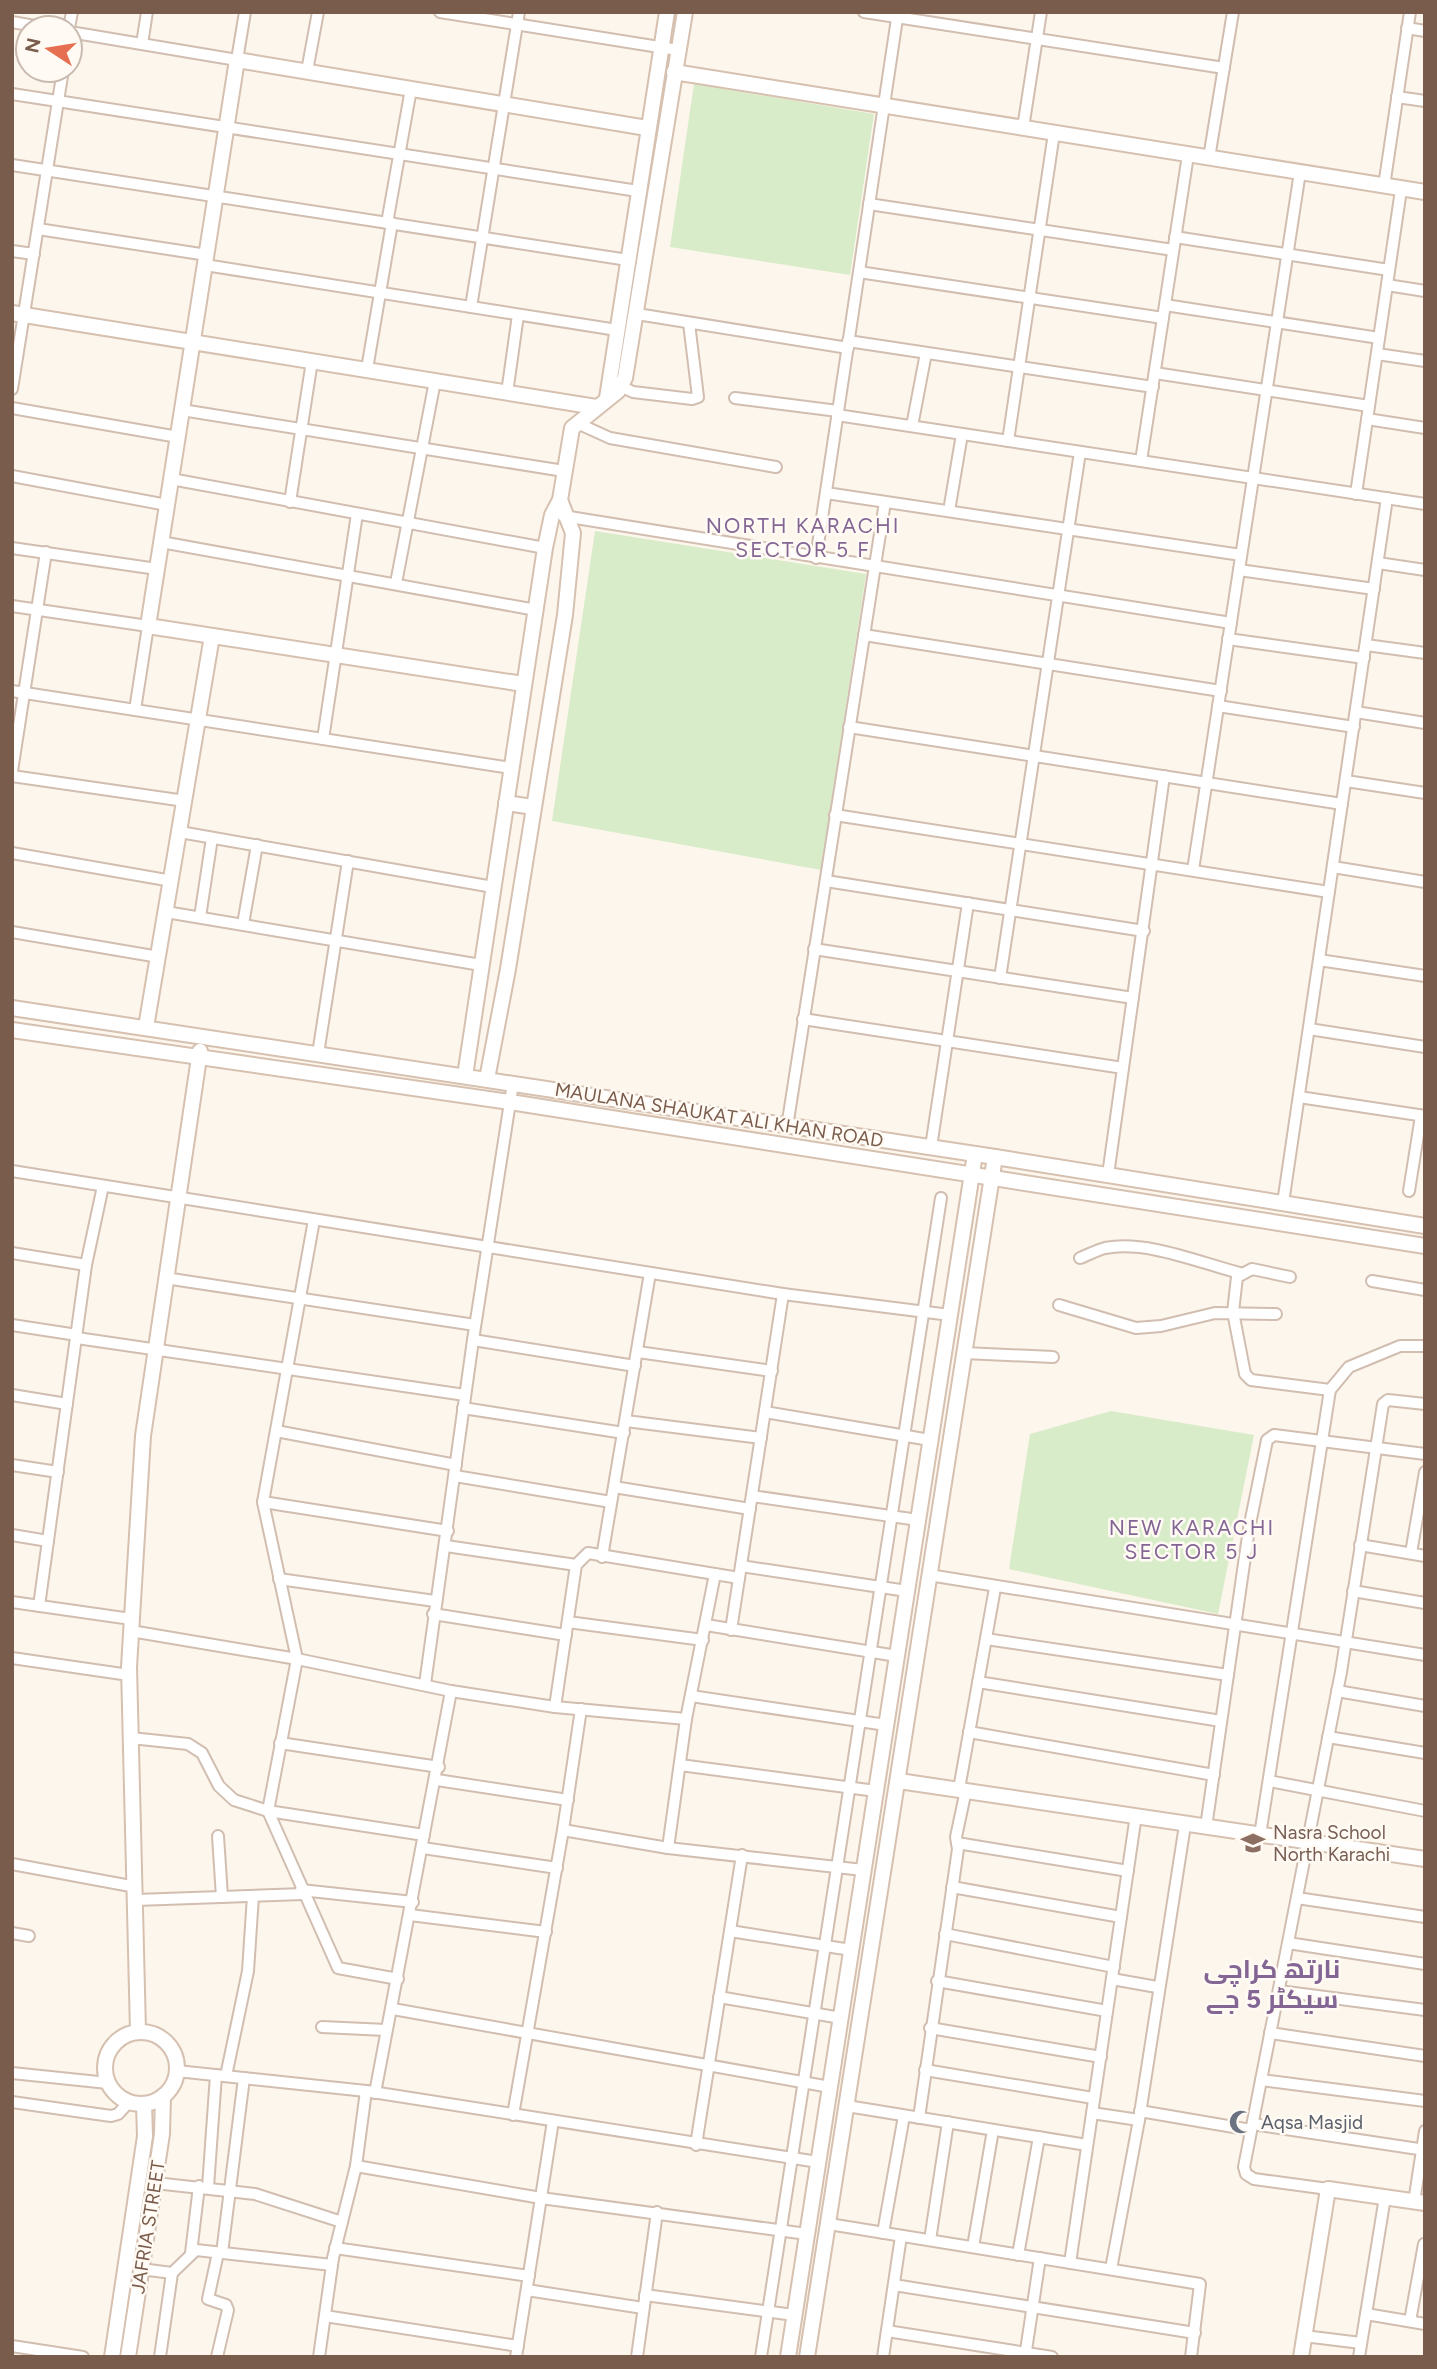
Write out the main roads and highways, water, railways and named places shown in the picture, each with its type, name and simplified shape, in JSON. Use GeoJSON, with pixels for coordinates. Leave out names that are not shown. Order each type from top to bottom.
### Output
{"type":"FeatureCollection","features":[{"type":"Feature","properties":{"kind":"place","name":"Nasra School North Karachi"},"geometry":{"type":"Point","coordinates":[1253,1843]}},
{"type":"Feature","properties":{"kind":"place","name":"Aqsa Masjid"},"geometry":{"type":"Point","coordinates":[1241,2122]}},
{"type":"Feature","properties":{"kind":"district","name":"NORTH KARACHI SECTOR 5 F"},"geometry":{"type":"Point","coordinates":[803,537]}},
{"type":"Feature","properties":{"kind":"district","name":"NEW KARACHI SECTOR 5 J"},"geometry":{"type":"Point","coordinates":[1192,1539]}},
{"type":"Feature","properties":{"kind":"district","name":"نارتھ کراچی سیکٹر 5 جے"},"geometry":{"type":"Point","coordinates":[1272,1984]}}]}
